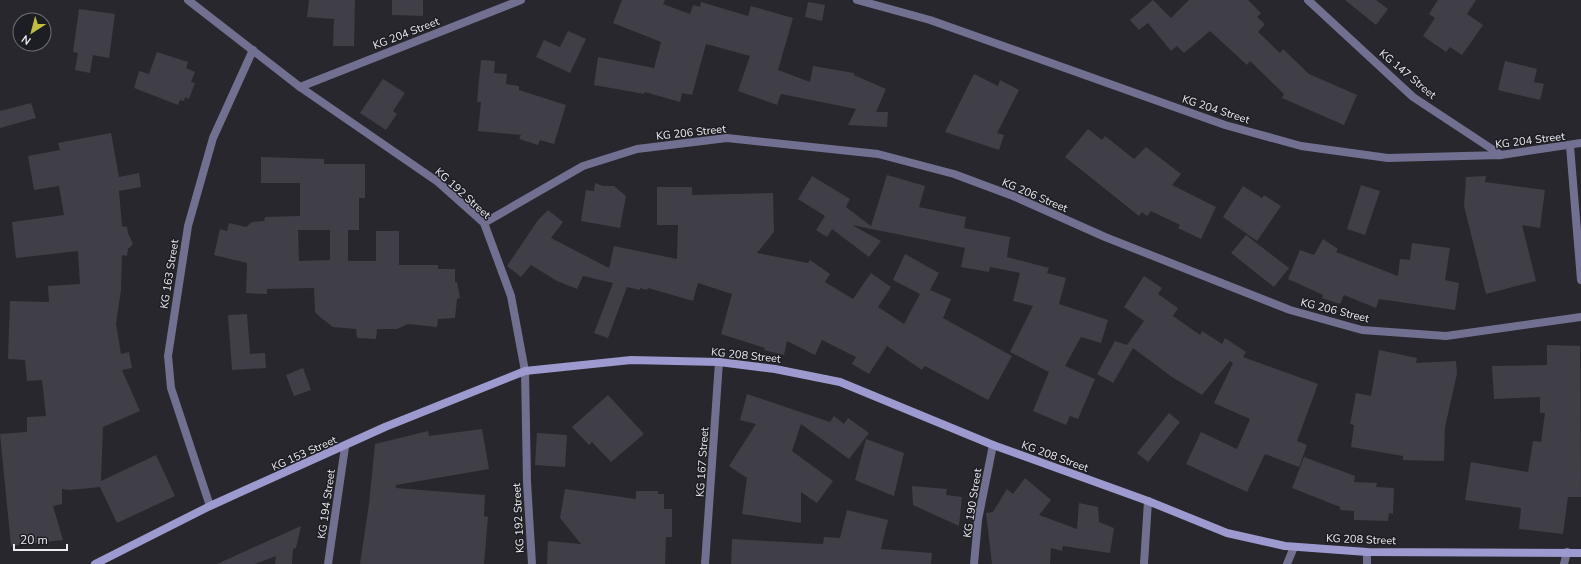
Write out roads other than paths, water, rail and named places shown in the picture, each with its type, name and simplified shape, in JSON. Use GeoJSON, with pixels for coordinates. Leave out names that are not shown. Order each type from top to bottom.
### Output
{"type":"FeatureCollection","features":[{"type":"Feature","properties":{"kind":"street","name":"KG 192 Street"},"geometry":{"type":"LineString","coordinates":[[188,0],[300,87],[438,182],[484,223],[511,296],[526,370],[527,482],[532,564]]}},
{"type":"Feature","properties":{"kind":"street","name":"KG 204 Street"},"geometry":{"type":"LineString","coordinates":[[300,87],[521,0]]}},
{"type":"Feature","properties":{"kind":"street","name":"KG 204 Street"},"geometry":{"type":"LineString","coordinates":[[857,0],[930,20],[1225,125],[1301,146],[1388,158],[1501,155],[1570,146],[1581,143]]}},
{"type":"Feature","properties":{"kind":"street","name":"KG 147 Street"},"geometry":{"type":"LineString","coordinates":[[1308,0],[1414,97],[1501,155]]}},
{"type":"Feature","properties":{"kind":"street","name":"KG 163 Street"},"geometry":{"type":"LineString","coordinates":[[210,506],[171,388],[168,356],[188,226],[213,138],[254,50]]}},
{"type":"Feature","properties":{"kind":"street","name":"KG 206 Street"},"geometry":{"type":"LineString","coordinates":[[484,223],[583,166],[638,149],[727,138],[878,154],[954,174],[1013,196],[1105,237],[1290,310],[1362,330],[1446,336],[1581,317]]}},
{"type":"Feature","properties":{"kind":"street"},"geometry":{"type":"LineString","coordinates":[[1570,146],[1581,280]]}},
{"type":"Feature","properties":{"kind":"street","name":"KG 208 Street"},"geometry":{"type":"LineString","coordinates":[[526,370],[631,360],[719,362],[775,368],[840,382],[993,445],[1148,501],[1227,533],[1294,547],[1367,552],[1581,552]]}},
{"type":"Feature","properties":{"kind":"street","name":"KG 167 Street"},"geometry":{"type":"LineString","coordinates":[[705,564],[719,362]]}},
{"type":"Feature","properties":{"kind":"street","name":"KG 153 Street"},"geometry":{"type":"LineString","coordinates":[[95,564],[210,506],[345,447],[392,424],[526,370]]}},
{"type":"Feature","properties":{"kind":"street","name":"KG 190 Street"},"geometry":{"type":"LineString","coordinates":[[974,564],[978,520],[993,445]]}},
{"type":"Feature","properties":{"kind":"street","name":"KG 194 Street"},"geometry":{"type":"LineString","coordinates":[[328,564],[345,447]]}},
{"type":"Feature","properties":{"kind":"street"},"geometry":{"type":"LineString","coordinates":[[1144,564],[1148,501]]}},
{"type":"Feature","properties":{"kind":"street"},"geometry":{"type":"LineString","coordinates":[[1287,564],[1294,547]]}},
{"type":"Feature","properties":{"kind":"street"},"geometry":{"type":"LineString","coordinates":[[1367,552],[1367,564]]}},
{"type":"Feature","properties":{"kind":"street"},"geometry":{"type":"LineString","coordinates":[[1564,564],[1567,552]]}}]}
